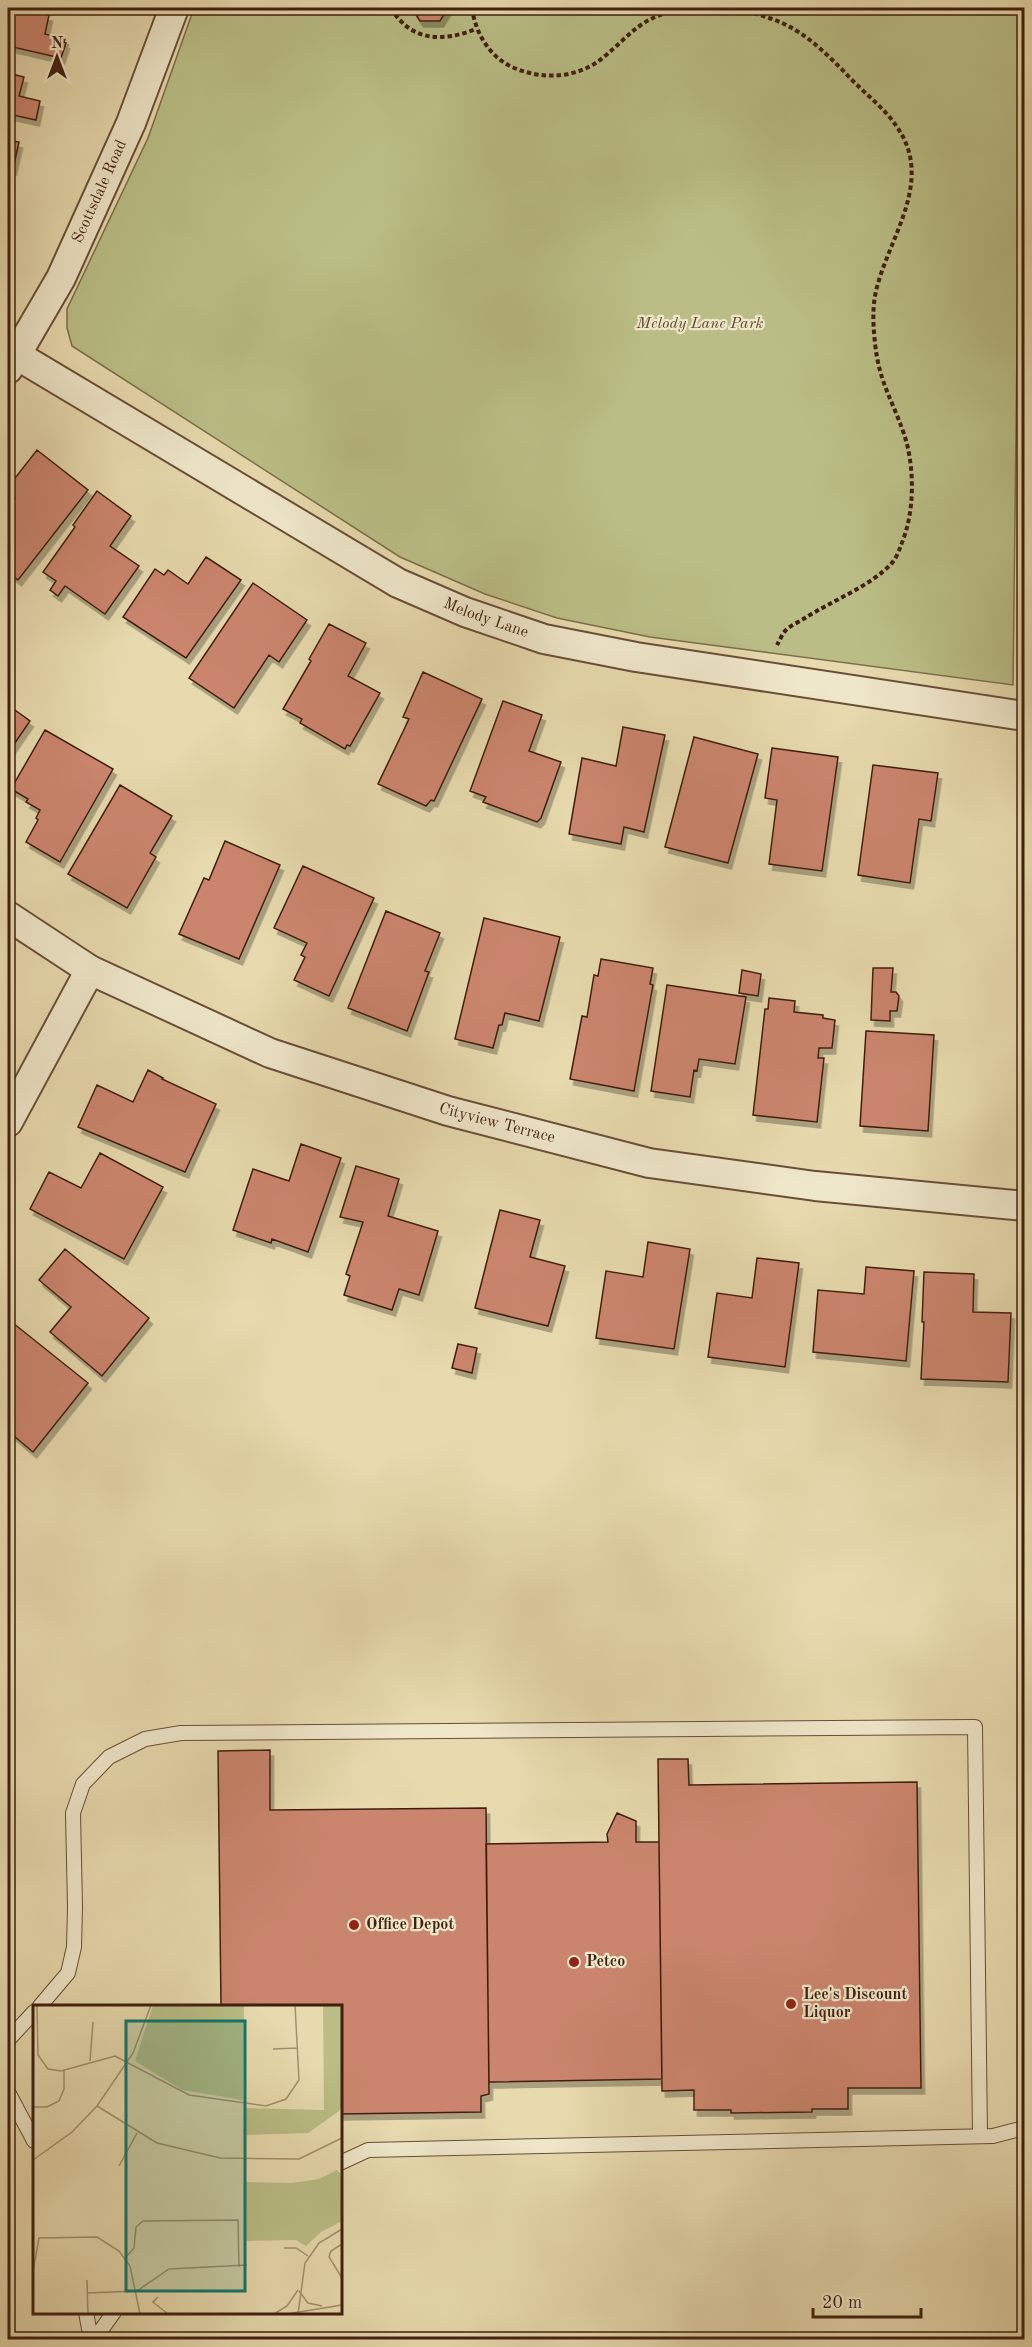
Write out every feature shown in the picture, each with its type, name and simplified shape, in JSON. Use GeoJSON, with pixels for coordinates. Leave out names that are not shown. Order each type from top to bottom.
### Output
{"type":"FeatureCollection","features":[{"type":"Feature","properties":{"kind":"street","name":"Scottsdale Road"},"geometry":{"type":"LineString","coordinates":[[11,358],[62,278],[131,123],[174,8]]}},
{"type":"Feature","properties":{"kind":"street","name":"Melody Lane"},"geometry":{"type":"LineString","coordinates":[[11,358],[398,583],[465,612],[544,639],[636,657],[1024,716]]}},
{"type":"Feature","properties":{"kind":"street","name":"Cityview Terrace"},"geometry":{"type":"LineString","coordinates":[[8,916],[90,970],[270,1053],[448,1111],[649,1163],[815,1186],[1024,1206]]}},
{"type":"Feature","properties":{"kind":"street"},"geometry":{"type":"LineString","coordinates":[[8,1122],[90,970]]}},
{"type":"Feature","properties":{"kind":"lane"},"geometry":{"type":"LineString","coordinates":[[42,2005],[68,1973],[74,1947],[73,1814],[83,1784],[109,1757],[146,1739],[181,1733],[975,1727],[980,2136]]}},
{"type":"Feature","properties":{"kind":"lane"},"geometry":{"type":"LineString","coordinates":[[8,2040],[33,2014]]}},
{"type":"Feature","properties":{"kind":"lane"},"geometry":{"type":"LineString","coordinates":[[8,2092],[33,2139]]}},
{"type":"Feature","properties":{"kind":"lane"},"geometry":{"type":"LineString","coordinates":[[342,2162],[368,2150],[993,2136],[1024,2128]]}},
{"type":"Feature","properties":{"kind":"lane"},"geometry":{"type":"LineString","coordinates":[[86,2314],[92,2340]]}},
{"type":"Feature","properties":{"kind":"lane"},"geometry":{"type":"LineString","coordinates":[[92,2340],[113,2314]]}},
{"type":"Feature","properties":{"kind":"path"},"geometry":{"type":"LineString","coordinates":[[392,8],[397,17],[416,34],[453,37],[476,29]]}},
{"type":"Feature","properties":{"kind":"path"},"geometry":{"type":"LineString","coordinates":[[472,8],[476,29],[503,63],[524,73],[558,77],[582,70],[604,57],[624,37],[649,20],[672,11],[733,8],[772,18],[809,38],[897,127],[906,145],[910,154],[912,184],[904,219],[878,286],[873,315],[878,367],[886,393],[905,436],[912,481],[910,516],[903,542],[893,563],[873,580],[843,595],[786,630],[777,645]]}},
{"type":"Feature","properties":{"kind":"green space","name":"Melody Lane Park"},"geometry":{"type":"Polygon","coordinates":[[[194,8],[1021,8],[1013,685],[650,637],[557,618],[485,594],[400,557],[72,346],[67,328],[67,309],[148,138],[194,8]]]}},
{"type":"Feature","properties":{"kind":"green space"},"geometry":{"type":"Polygon","coordinates":[[[1020,749],[1024,749],[1024,916],[1020,749]]]}},
{"type":"Feature","properties":{"kind":"building"},"geometry":{"type":"Polygon","coordinates":[[[8,8],[49,15],[45,34],[65,39],[66,43],[61,58],[8,46],[8,8]]]}},
{"type":"Feature","properties":{"kind":"building"},"geometry":{"type":"Polygon","coordinates":[[[412,8],[448,8],[440,21],[420,21],[412,8]]]}},
{"type":"Feature","properties":{"kind":"building"},"geometry":{"type":"Polygon","coordinates":[[[8,73],[24,77],[19,96],[40,101],[36,120],[8,114],[8,73]]]}},
{"type":"Feature","properties":{"kind":"building"},"geometry":{"type":"Polygon","coordinates":[[[8,140],[19,142],[13,169],[8,168],[8,140]]]}},
{"type":"Feature","properties":{"kind":"building"},"geometry":{"type":"Polygon","coordinates":[[[37,450],[88,490],[18,580],[8,572],[8,507],[15,498],[8,492],[8,487],[37,450]]]}},
{"type":"Feature","properties":{"kind":"building"},"geometry":{"type":"Polygon","coordinates":[[[97,491],[131,516],[110,546],[139,566],[105,614],[65,586],[58,596],[50,590],[56,581],[43,572],[97,491]]]}},
{"type":"Feature","properties":{"kind":"building"},"geometry":{"type":"Polygon","coordinates":[[[206,557],[241,580],[186,658],[123,617],[155,569],[164,575],[168,570],[188,584],[206,557]]]}},
{"type":"Feature","properties":{"kind":"building"},"geometry":{"type":"Polygon","coordinates":[[[253,583],[307,620],[279,662],[269,655],[234,708],[189,678],[253,583]]]}},
{"type":"Feature","properties":{"kind":"building"},"geometry":{"type":"Polygon","coordinates":[[[329,624],[366,643],[348,676],[380,693],[350,746],[347,745],[345,749],[300,723],[302,719],[283,709],[329,624]]]}},
{"type":"Feature","properties":{"kind":"building"},"geometry":{"type":"Polygon","coordinates":[[[423,672],[482,699],[434,801],[431,800],[426,806],[378,784],[409,719],[403,717],[423,672]]]}},
{"type":"Feature","properties":{"kind":"building"},"geometry":{"type":"Polygon","coordinates":[[[503,701],[542,715],[529,751],[561,762],[541,818],[537,822],[483,802],[486,797],[470,791],[503,701]]]}},
{"type":"Feature","properties":{"kind":"building"},"geometry":{"type":"Polygon","coordinates":[[[8,705],[30,721],[8,753],[8,705]]]}},
{"type":"Feature","properties":{"kind":"building"},"geometry":{"type":"Polygon","coordinates":[[[623,727],[665,735],[644,832],[624,827],[621,844],[569,834],[582,758],[616,766],[623,727]]]}},
{"type":"Feature","properties":{"kind":"building"},"geometry":{"type":"Polygon","coordinates":[[[45,730],[113,769],[60,862],[26,842],[38,820],[36,818],[40,810],[26,802],[28,799],[11,789],[45,730]]]}},
{"type":"Feature","properties":{"kind":"building"},"geometry":{"type":"Polygon","coordinates":[[[694,737],[758,754],[728,863],[665,847],[694,737]]]}},
{"type":"Feature","properties":{"kind":"building"},"geometry":{"type":"Polygon","coordinates":[[[772,748],[838,757],[822,871],[769,864],[777,800],[765,798],[772,748]]]}},
{"type":"Feature","properties":{"kind":"building"},"geometry":{"type":"Polygon","coordinates":[[[873,765],[938,773],[931,821],[919,819],[910,883],[858,875],[873,765]]]}},
{"type":"Feature","properties":{"kind":"building"},"geometry":{"type":"Polygon","coordinates":[[[120,785],[172,816],[150,853],[156,857],[127,908],[68,874],[120,785]]]}},
{"type":"Feature","properties":{"kind":"building"},"geometry":{"type":"Polygon","coordinates":[[[225,841],[280,865],[239,959],[179,934],[204,878],[209,880],[225,841]]]}},
{"type":"Feature","properties":{"kind":"building"},"geometry":{"type":"Polygon","coordinates":[[[303,866],[374,898],[329,996],[294,980],[305,957],[301,955],[307,943],[274,928],[303,866]]]}},
{"type":"Feature","properties":{"kind":"building"},"geometry":{"type":"Polygon","coordinates":[[[386,911],[440,933],[425,971],[429,972],[407,1031],[348,1008],[386,911]]]}},
{"type":"Feature","properties":{"kind":"building"},"geometry":{"type":"Polygon","coordinates":[[[484,918],[560,937],[539,1021],[505,1013],[493,1048],[455,1039],[484,918]]]}},
{"type":"Feature","properties":{"kind":"building"},"geometry":{"type":"Polygon","coordinates":[[[601,959],[653,968],[650,984],[653,985],[634,1091],[570,1079],[582,1016],[587,1017],[594,975],[598,976],[601,959]]]}},
{"type":"Feature","properties":{"kind":"building"},"geometry":{"type":"Polygon","coordinates":[[[873,968],[893,968],[891,992],[896,992],[899,996],[897,1011],[890,1011],[890,1021],[871,1020],[873,968]]]}},
{"type":"Feature","properties":{"kind":"building"},"geometry":{"type":"Polygon","coordinates":[[[742,970],[761,974],[758,996],[739,993],[742,970]]]}},
{"type":"Feature","properties":{"kind":"building"},"geometry":{"type":"Polygon","coordinates":[[[667,985],[746,997],[735,1064],[699,1059],[697,1071],[694,1070],[690,1097],[651,1091],[667,985]]]}},
{"type":"Feature","properties":{"kind":"building"},"geometry":{"type":"Polygon","coordinates":[[[769,998],[795,1001],[794,1012],[823,1015],[823,1018],[835,1020],[832,1048],[819,1048],[818,1058],[824,1058],[817,1122],[753,1115],[765,1009],[768,1009],[769,998]]]}},
{"type":"Feature","properties":{"kind":"building"},"geometry":{"type":"Polygon","coordinates":[[[866,1031],[934,1035],[928,1131],[860,1126],[866,1031]]]}},
{"type":"Feature","properties":{"kind":"building"},"geometry":{"type":"Polygon","coordinates":[[[148,1070],[216,1104],[185,1172],[78,1127],[97,1085],[133,1102],[148,1070]]]}},
{"type":"Feature","properties":{"kind":"building"},"geometry":{"type":"Polygon","coordinates":[[[301,1144],[341,1158],[308,1252],[272,1239],[271,1243],[233,1230],[253,1169],[289,1181],[301,1144]]]}},
{"type":"Feature","properties":{"kind":"building"},"geometry":{"type":"Polygon","coordinates":[[[100,1153],[163,1187],[124,1259],[30,1209],[49,1172],[81,1188],[100,1153]]]}},
{"type":"Feature","properties":{"kind":"building"},"geometry":{"type":"Polygon","coordinates":[[[356,1166],[399,1179],[388,1216],[438,1231],[419,1295],[399,1289],[392,1310],[344,1295],[350,1276],[346,1274],[363,1222],[340,1217],[356,1166]]]}},
{"type":"Feature","properties":{"kind":"building"},"geometry":{"type":"Polygon","coordinates":[[[500,1210],[540,1220],[530,1257],[565,1266],[548,1326],[475,1308],[500,1210]]]}},
{"type":"Feature","properties":{"kind":"building"},"geometry":{"type":"Polygon","coordinates":[[[648,1242],[690,1249],[674,1349],[596,1338],[606,1271],[643,1277],[648,1242]]]}},
{"type":"Feature","properties":{"kind":"building"},"geometry":{"type":"Polygon","coordinates":[[[65,1249],[149,1318],[102,1376],[50,1332],[71,1307],[39,1280],[65,1249]]]}},
{"type":"Feature","properties":{"kind":"building"},"geometry":{"type":"Polygon","coordinates":[[[757,1258],[799,1263],[785,1367],[708,1357],[717,1293],[752,1298],[757,1258]]]}},
{"type":"Feature","properties":{"kind":"building"},"geometry":{"type":"Polygon","coordinates":[[[866,1267],[914,1271],[906,1361],[813,1352],[818,1290],[864,1294],[866,1267]]]}},
{"type":"Feature","properties":{"kind":"building"},"geometry":{"type":"Polygon","coordinates":[[[924,1272],[974,1274],[973,1312],[1011,1313],[1008,1382],[921,1379],[924,1272]]]}},
{"type":"Feature","properties":{"kind":"building"},"geometry":{"type":"Polygon","coordinates":[[[8,1319],[88,1383],[33,1452],[8,1431],[8,1382],[13,1375],[8,1370],[8,1319]]]}},
{"type":"Feature","properties":{"kind":"building"},"geometry":{"type":"Polygon","coordinates":[[[458,1344],[477,1348],[472,1373],[452,1368],[458,1344]]]}},
{"type":"Feature","properties":{"kind":"building","name":"Office Depot"},"geometry":{"type":"Polygon","coordinates":[[[270,1750],[270,1810],[486,1808],[489,2094],[481,2096],[481,2112],[342,2114],[342,2005],[221,2005],[218,1751],[270,1750]]]}},
{"type":"Feature","properties":{"kind":"building","name":"Lee's Discount Liquor"},"geometry":{"type":"Polygon","coordinates":[[[658,1759],[688,1759],[689,1785],[917,1782],[921,2088],[848,2088],[848,2109],[731,2113],[731,2110],[694,2110],[694,2090],[662,2091],[658,1759]]]}},
{"type":"Feature","properties":{"kind":"building","name":"Petco"},"geometry":{"type":"Polygon","coordinates":[[[617,1813],[636,1821],[636,1842],[659,1842],[662,2079],[489,2082],[486,1844],[608,1842],[607,1834],[617,1813]]]}},
{"type":"Feature","properties":{"kind":"place","name":"Office Depot"},"geometry":{"type":"Point","coordinates":[354,1925]}},
{"type":"Feature","properties":{"kind":"place","name":"Petco"},"geometry":{"type":"Point","coordinates":[574,1962]}},
{"type":"Feature","properties":{"kind":"place","name":"Lee's Discount Liquor"},"geometry":{"type":"Point","coordinates":[791,2004]}}]}
